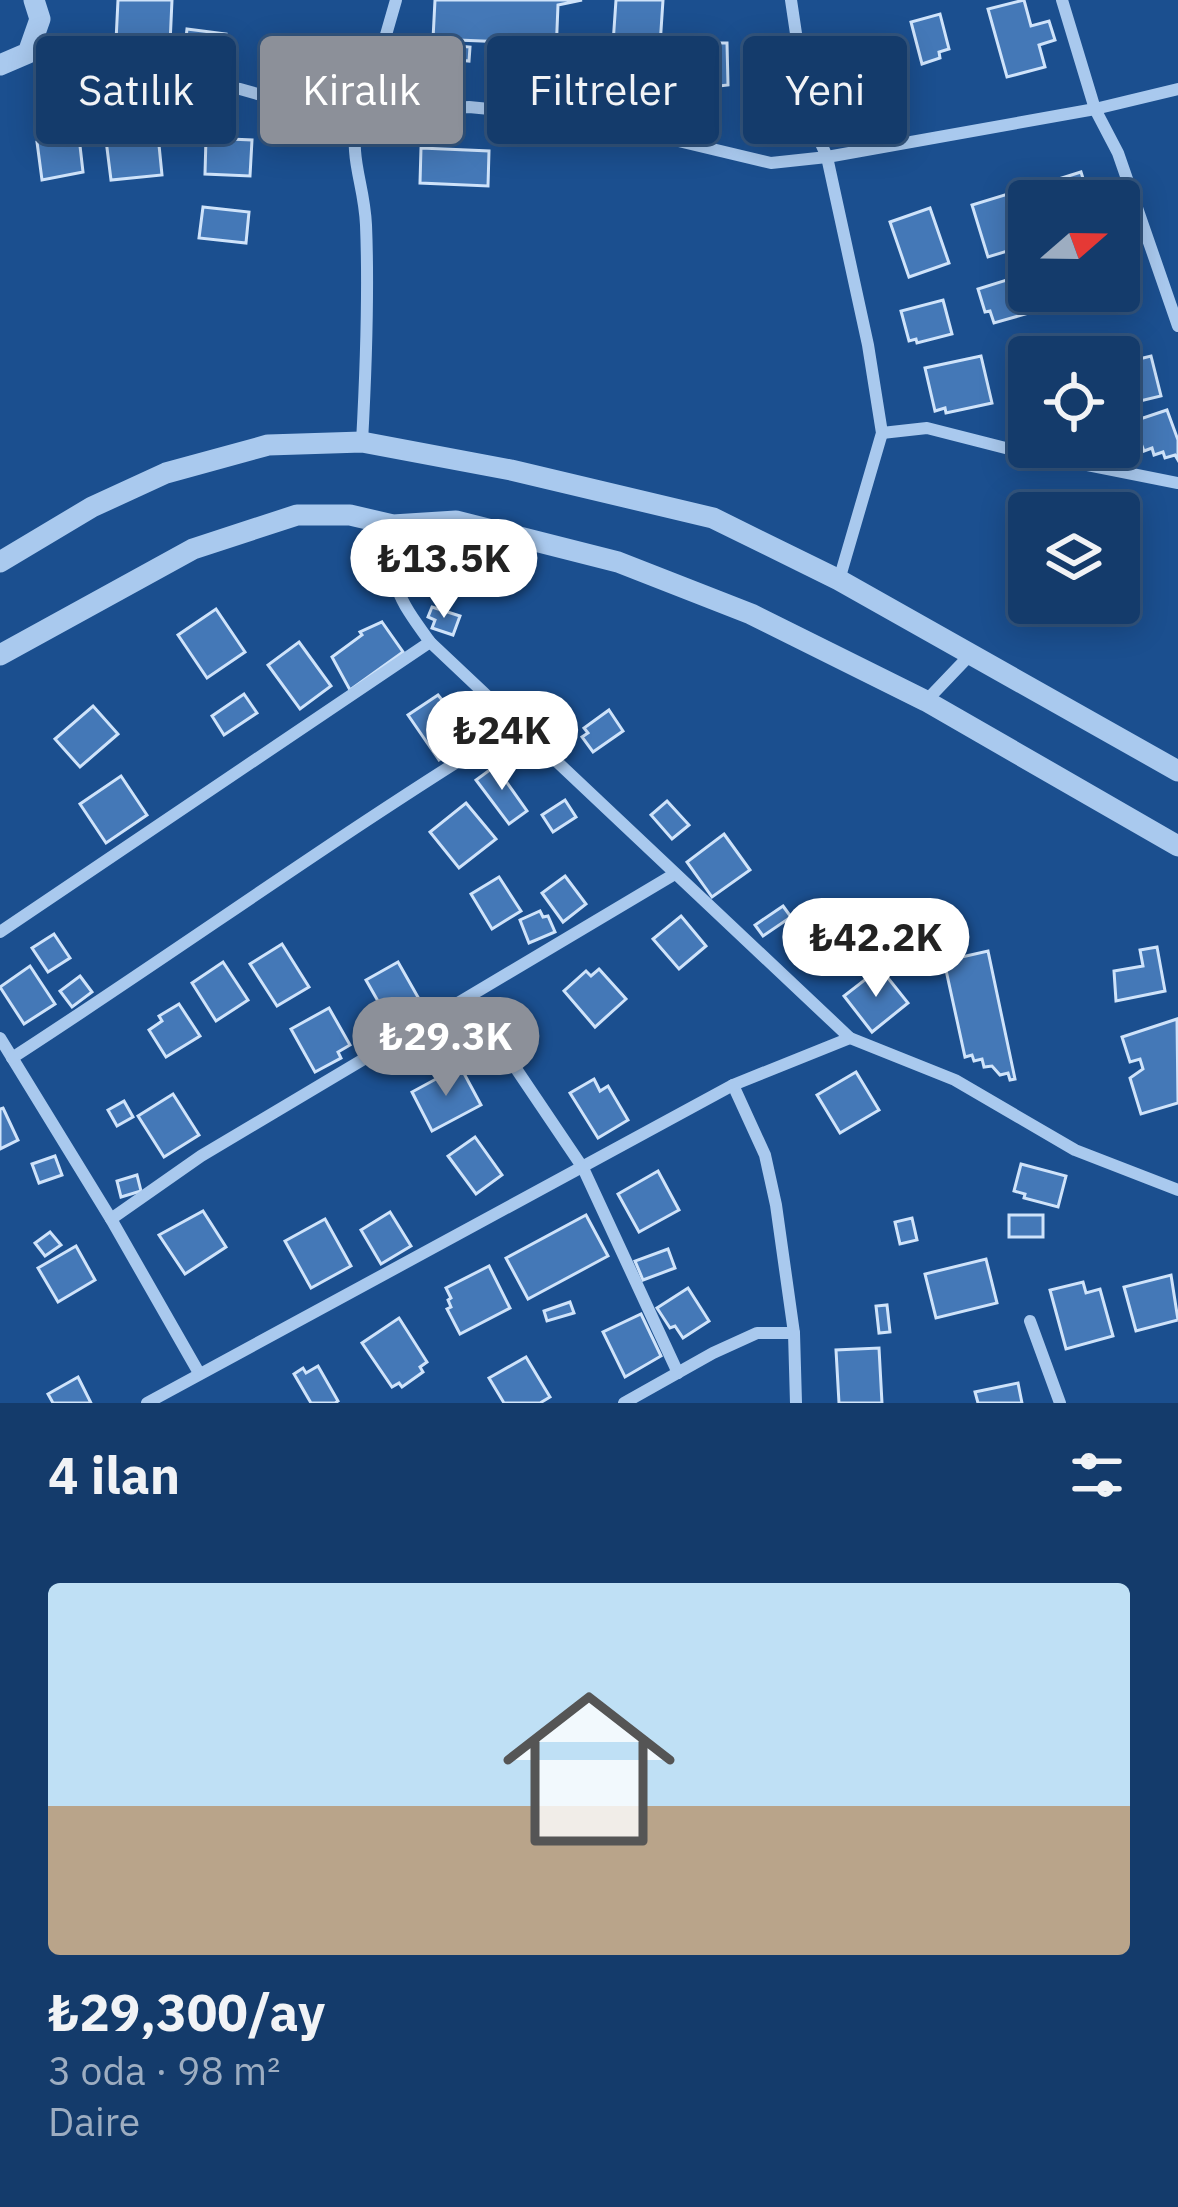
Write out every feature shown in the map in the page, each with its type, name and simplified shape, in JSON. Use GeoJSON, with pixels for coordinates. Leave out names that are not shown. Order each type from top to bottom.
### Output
{"type":"FeatureCollection","features":[{"type":"Feature","properties":{"kind":"street"},"geometry":{"type":"LineString","coordinates":[[28,53],[40,19],[34,0]]}},
{"type":"Feature","properties":{"kind":"street"},"geometry":{"type":"LineString","coordinates":[[385,36],[395,0]]}},
{"type":"Feature","properties":{"kind":"street"},"geometry":{"type":"LineString","coordinates":[[791,0],[808,114],[827,157],[882,433],[839,580]]}},
{"type":"Feature","properties":{"kind":"street"},"geometry":{"type":"LineString","coordinates":[[1062,0],[1095,110],[1118,153],[1178,323]]}},
{"type":"Feature","properties":{"kind":"street"},"geometry":{"type":"LineString","coordinates":[[0,65],[28,53],[116,76],[260,94]]}},
{"type":"Feature","properties":{"kind":"street"},"geometry":{"type":"LineString","coordinates":[[463,107],[582,118],[771,163],[1095,110],[1178,89]]}},
{"type":"Feature","properties":{"kind":"street"},"geometry":{"type":"LineString","coordinates":[[352,144],[365,204],[369,303],[362,442]]}},
{"type":"Feature","properties":{"kind":"street"},"geometry":{"type":"LineString","coordinates":[[882,433],[927,428],[1178,483]]}},
{"type":"Feature","properties":{"kind":"street"},"geometry":{"type":"LineString","coordinates":[[0,562],[92,507],[166,473],[268,445],[362,442],[511,470],[712,518],[839,580],[1178,771]]}},
{"type":"Feature","properties":{"kind":"street"},"geometry":{"type":"LineString","coordinates":[[0,655],[193,549],[297,515],[350,515],[393,525],[456,521],[618,562],[752,614],[926,701],[1178,847]]}},
{"type":"Feature","properties":{"kind":"street"},"geometry":{"type":"LineString","coordinates":[[393,525],[391,573],[401,602],[430,642],[850,1038],[955,1080],[1075,1150],[1178,1190]]}},
{"type":"Feature","properties":{"kind":"street"},"geometry":{"type":"LineString","coordinates":[[0,932],[430,642]]}},
{"type":"Feature","properties":{"kind":"street"},"geometry":{"type":"LineString","coordinates":[[926,701],[969,656]]}},
{"type":"Feature","properties":{"kind":"street"},"geometry":{"type":"LineString","coordinates":[[12,1058],[406,792],[518,724]]}},
{"type":"Feature","properties":{"kind":"street"},"geometry":{"type":"LineString","coordinates":[[111,1219],[201,1156],[673,875]]}},
{"type":"Feature","properties":{"kind":"street"},"geometry":{"type":"LineString","coordinates":[[469,1000],[583,1168],[678,1373]]}},
{"type":"Feature","properties":{"kind":"street"},"geometry":{"type":"LineString","coordinates":[[0,1038],[199,1373]]}},
{"type":"Feature","properties":{"kind":"street"},"geometry":{"type":"LineString","coordinates":[[147,1403],[733,1085],[850,1038]]}},
{"type":"Feature","properties":{"kind":"street"},"geometry":{"type":"LineString","coordinates":[[733,1085],[765,1155],[794,1333],[796,1403]]}},
{"type":"Feature","properties":{"kind":"street"},"geometry":{"type":"LineString","coordinates":[[1030,1322],[1060,1403]]}},
{"type":"Feature","properties":{"kind":"street"},"geometry":{"type":"LineString","coordinates":[[625,1403],[757,1333],[794,1333]]}},
{"type":"Feature","properties":{"kind":"building"},"geometry":{"type":"Polygon","coordinates":[[[118,0],[172,0],[170,36],[116,36],[118,0]]]}},
{"type":"Feature","properties":{"kind":"building"},"geometry":{"type":"Polygon","coordinates":[[[435,0],[582,0],[558,5],[557,36],[487,36],[487,41],[433,36],[435,0]]]}},
{"type":"Feature","properties":{"kind":"building"},"geometry":{"type":"Polygon","coordinates":[[[616,0],[663,0],[661,36],[614,36],[616,0]]]}},
{"type":"Feature","properties":{"kind":"building"},"geometry":{"type":"Polygon","coordinates":[[[1024,0],[1031,26],[1049,21],[1055,40],[1039,45],[1045,67],[1007,77],[988,9],[1024,0]]]}},
{"type":"Feature","properties":{"kind":"building"},"geometry":{"type":"Polygon","coordinates":[[[940,14],[949,49],[922,64],[911,22],[940,14]]]}},
{"type":"Feature","properties":{"kind":"building"},"geometry":{"type":"Polygon","coordinates":[[[187,29],[226,34],[226,36],[186,36],[187,29]]]}},
{"type":"Feature","properties":{"kind":"building"},"geometry":{"type":"Polygon","coordinates":[[[719,43],[727,43],[728,85],[719,86],[719,43]]]}},
{"type":"Feature","properties":{"kind":"building"},"geometry":{"type":"Polygon","coordinates":[[[463,46],[470,47],[469,61],[463,60],[463,46]]]}},
{"type":"Feature","properties":{"kind":"building"},"geometry":{"type":"Polygon","coordinates":[[[252,140],[250,176],[205,174],[206,144],[252,140]]]}},
{"type":"Feature","properties":{"kind":"building"},"geometry":{"type":"Polygon","coordinates":[[[37,144],[80,144],[83,172],[42,180],[37,144]]]}},
{"type":"Feature","properties":{"kind":"building"},"geometry":{"type":"Polygon","coordinates":[[[106,144],[159,144],[162,175],[111,180],[106,144]]]}},
{"type":"Feature","properties":{"kind":"building"},"geometry":{"type":"Polygon","coordinates":[[[421,148],[489,151],[488,186],[420,183],[421,148]]]}},
{"type":"Feature","properties":{"kind":"building"},"geometry":{"type":"Polygon","coordinates":[[[1081,172],[1083,180],[1056,180],[1081,172]]]}},
{"type":"Feature","properties":{"kind":"building"},"geometry":{"type":"Polygon","coordinates":[[[1008,194],[1008,251],[988,257],[972,205],[1008,194]]]}},
{"type":"Feature","properties":{"kind":"building"},"geometry":{"type":"Polygon","coordinates":[[[203,207],[249,212],[246,243],[199,238],[203,207]]]}},
{"type":"Feature","properties":{"kind":"building"},"geometry":{"type":"Polygon","coordinates":[[[930,208],[949,263],[909,277],[890,222],[930,208]]]}},
{"type":"Feature","properties":{"kind":"building"},"geometry":{"type":"Polygon","coordinates":[[[1008,280],[1008,312],[1032,312],[994,323],[978,289],[1008,280]]]}},
{"type":"Feature","properties":{"kind":"building"},"geometry":{"type":"Polygon","coordinates":[[[943,300],[952,334],[909,341],[901,311],[943,300]]]}},
{"type":"Feature","properties":{"kind":"building"},"geometry":{"type":"Polygon","coordinates":[[[981,356],[992,403],[935,411],[925,368],[981,356]]]}},
{"type":"Feature","properties":{"kind":"building"},"geometry":{"type":"Polygon","coordinates":[[[1151,356],[1161,396],[1140,401],[1140,359],[1151,356]]]}},
{"type":"Feature","properties":{"kind":"building"},"geometry":{"type":"Polygon","coordinates":[[[1167,410],[1178,440],[1178,460],[1175,455],[1165,458],[1163,452],[1154,455],[1152,448],[1144,451],[1140,447],[1140,419],[1167,410]]]}},
{"type":"Feature","properties":{"kind":"building"},"geometry":{"type":"Polygon","coordinates":[[[432,607],[460,616],[453,635],[432,628],[435,620],[428,617],[432,607]]]}},
{"type":"Feature","properties":{"kind":"building"},"geometry":{"type":"Polygon","coordinates":[[[216,609],[245,652],[207,678],[178,635],[216,609]]]}},
{"type":"Feature","properties":{"kind":"building"},"geometry":{"type":"Polygon","coordinates":[[[382,622],[403,652],[350,690],[332,657],[360,632],[382,622]]]}},
{"type":"Feature","properties":{"kind":"building"},"geometry":{"type":"Polygon","coordinates":[[[299,642],[331,686],[300,709],[268,665],[299,642]]]}},
{"type":"Feature","properties":{"kind":"building"},"geometry":{"type":"Polygon","coordinates":[[[244,694],[257,713],[224,735],[212,716],[244,694]]]}},
{"type":"Feature","properties":{"kind":"building"},"geometry":{"type":"Polygon","coordinates":[[[438,695],[472,737],[439,760],[408,715],[438,695]]]}},
{"type":"Feature","properties":{"kind":"building"},"geometry":{"type":"Polygon","coordinates":[[[93,706],[118,734],[80,767],[55,739],[93,706]]]}},
{"type":"Feature","properties":{"kind":"building"},"geometry":{"type":"Polygon","coordinates":[[[609,710],[623,731],[593,752],[582,737],[588,733],[584,728],[609,710]]]}},
{"type":"Feature","properties":{"kind":"building"},"geometry":{"type":"Polygon","coordinates":[[[502,761],[510,772],[503,777],[527,811],[509,824],[476,780],[502,761]]]}},
{"type":"Feature","properties":{"kind":"building"},"geometry":{"type":"Polygon","coordinates":[[[121,776],[147,815],[106,843],[80,804],[121,776]]]}},
{"type":"Feature","properties":{"kind":"building"},"geometry":{"type":"Polygon","coordinates":[[[565,800],[576,817],[553,832],[542,815],[565,800]]]}},
{"type":"Feature","properties":{"kind":"building"},"geometry":{"type":"Polygon","coordinates":[[[667,801],[689,825],[672,839],[651,815],[667,801]]]}},
{"type":"Feature","properties":{"kind":"building"},"geometry":{"type":"Polygon","coordinates":[[[466,803],[496,839],[459,868],[430,832],[466,803]]]}},
{"type":"Feature","properties":{"kind":"building"},"geometry":{"type":"Polygon","coordinates":[[[724,834],[750,870],[712,897],[687,862],[724,834]]]}},
{"type":"Feature","properties":{"kind":"building"},"geometry":{"type":"Polygon","coordinates":[[[565,876],[586,904],[563,922],[542,893],[565,876]]]}},
{"type":"Feature","properties":{"kind":"building"},"geometry":{"type":"Polygon","coordinates":[[[499,877],[521,911],[492,929],[471,894],[499,877]]]}},
{"type":"Feature","properties":{"kind":"building"},"geometry":{"type":"Polygon","coordinates":[[[783,906],[791,917],[763,936],[755,925],[783,906]]]}},
{"type":"Feature","properties":{"kind":"building"},"geometry":{"type":"Polygon","coordinates":[[[540,911],[548,916],[555,932],[529,943],[520,920],[540,911]]]}},
{"type":"Feature","properties":{"kind":"building"},"geometry":{"type":"Polygon","coordinates":[[[681,916],[706,946],[679,969],[653,939],[681,916]]]}},
{"type":"Feature","properties":{"kind":"building"},"geometry":{"type":"Polygon","coordinates":[[[54,934],[70,958],[48,972],[32,948],[54,934]]]}},
{"type":"Feature","properties":{"kind":"building"},"geometry":{"type":"Polygon","coordinates":[[[282,944],[309,987],[277,1006],[250,964],[282,944]]]}},
{"type":"Feature","properties":{"kind":"building"},"geometry":{"type":"Polygon","coordinates":[[[1157,947],[1165,991],[1116,1001],[1114,971],[1143,966],[1140,950],[1157,947]]]}},
{"type":"Feature","properties":{"kind":"building"},"geometry":{"type":"Polygon","coordinates":[[[988,951],[1015,1079],[1010,1080],[1008,1073],[1000,1075],[992,1066],[984,1067],[982,1059],[965,1057],[944,961],[988,951]]]}},
{"type":"Feature","properties":{"kind":"building"},"geometry":{"type":"Polygon","coordinates":[[[223,962],[248,1000],[216,1021],[192,983],[223,962]]]}},
{"type":"Feature","properties":{"kind":"building"},"geometry":{"type":"Polygon","coordinates":[[[398,962],[419,999],[387,1017],[366,980],[398,962]]]}},
{"type":"Feature","properties":{"kind":"building"},"geometry":{"type":"Polygon","coordinates":[[[30,966],[55,1004],[24,1024],[0,987],[30,966]]]}},
{"type":"Feature","properties":{"kind":"building"},"geometry":{"type":"Polygon","coordinates":[[[880,968],[908,1003],[872,1032],[844,996],[880,968]]]}},
{"type":"Feature","properties":{"kind":"building"},"geometry":{"type":"Polygon","coordinates":[[[599,969],[626,999],[595,1027],[564,991],[586,971],[591,976],[599,969]]]}},
{"type":"Feature","properties":{"kind":"building"},"geometry":{"type":"Polygon","coordinates":[[[80,976],[92,992],[72,1007],[60,991],[80,976]]]}},
{"type":"Feature","properties":{"kind":"building"},"geometry":{"type":"Polygon","coordinates":[[[179,1004],[200,1036],[166,1057],[149,1030],[162,1021],[159,1016],[179,1004]]]}},
{"type":"Feature","properties":{"kind":"building"},"geometry":{"type":"Polygon","coordinates":[[[329,1008],[350,1045],[338,1052],[341,1058],[315,1072],[291,1029],[329,1008]]]}},
{"type":"Feature","properties":{"kind":"building"},"geometry":{"type":"Polygon","coordinates":[[[1177,1019],[1178,1103],[1141,1114],[1130,1078],[1143,1069],[1140,1059],[1130,1062],[1122,1037],[1177,1019]]]}},
{"type":"Feature","properties":{"kind":"building"},"geometry":{"type":"Polygon","coordinates":[[[460,1066],[481,1105],[432,1131],[412,1092],[460,1066]]]}},
{"type":"Feature","properties":{"kind":"building"},"geometry":{"type":"Polygon","coordinates":[[[856,1072],[879,1110],[840,1133],[817,1095],[856,1072]]]}},
{"type":"Feature","properties":{"kind":"building"},"geometry":{"type":"Polygon","coordinates":[[[594,1079],[600,1091],[608,1086],[628,1120],[598,1138],[570,1093],[594,1079]]]}},
{"type":"Feature","properties":{"kind":"building"},"geometry":{"type":"Polygon","coordinates":[[[173,1094],[199,1135],[164,1157],[138,1116],[173,1094]]]}},
{"type":"Feature","properties":{"kind":"building"},"geometry":{"type":"Polygon","coordinates":[[[124,1101],[133,1117],[117,1126],[108,1110],[124,1101]]]}},
{"type":"Feature","properties":{"kind":"building"},"geometry":{"type":"Polygon","coordinates":[[[0,1109],[18,1140],[0,1149],[0,1109]]]}},
{"type":"Feature","properties":{"kind":"building"},"geometry":{"type":"Polygon","coordinates":[[[475,1137],[502,1175],[476,1194],[448,1156],[475,1137]]]}},
{"type":"Feature","properties":{"kind":"building"},"geometry":{"type":"Polygon","coordinates":[[[55,1156],[62,1175],[39,1183],[32,1164],[55,1156]]]}},
{"type":"Feature","properties":{"kind":"building"},"geometry":{"type":"Polygon","coordinates":[[[1021,1164],[1066,1176],[1058,1207],[1014,1191],[1021,1164]]]}},
{"type":"Feature","properties":{"kind":"building"},"geometry":{"type":"Polygon","coordinates":[[[658,1171],[679,1210],[639,1232],[618,1194],[658,1171]]]}},
{"type":"Feature","properties":{"kind":"building"},"geometry":{"type":"Polygon","coordinates":[[[137,1175],[141,1191],[121,1197],[117,1181],[137,1175]]]}},
{"type":"Feature","properties":{"kind":"building"},"geometry":{"type":"Polygon","coordinates":[[[203,1211],[226,1247],[185,1274],[159,1235],[203,1211]]]}},
{"type":"Feature","properties":{"kind":"building"},"geometry":{"type":"Polygon","coordinates":[[[390,1212],[411,1246],[381,1264],[361,1230],[390,1212]]]}},
{"type":"Feature","properties":{"kind":"building"},"geometry":{"type":"Polygon","coordinates":[[[586,1215],[608,1256],[528,1299],[506,1258],[586,1215]]]}},
{"type":"Feature","properties":{"kind":"building"},"geometry":{"type":"Polygon","coordinates":[[[1009,1215],[1043,1215],[1043,1237],[1009,1237],[1009,1215]]]}},
{"type":"Feature","properties":{"kind":"building"},"geometry":{"type":"Polygon","coordinates":[[[912,1218],[917,1240],[900,1244],[895,1222],[912,1218]]]}},
{"type":"Feature","properties":{"kind":"building"},"geometry":{"type":"Polygon","coordinates":[[[325,1219],[351,1266],[311,1288],[285,1241],[325,1219]]]}},
{"type":"Feature","properties":{"kind":"building"},"geometry":{"type":"Polygon","coordinates":[[[50,1232],[61,1245],[45,1256],[35,1243],[50,1232]]]}},
{"type":"Feature","properties":{"kind":"building"},"geometry":{"type":"Polygon","coordinates":[[[76,1246],[95,1280],[58,1302],[38,1268],[76,1246]]]}},
{"type":"Feature","properties":{"kind":"building"},"geometry":{"type":"Polygon","coordinates":[[[668,1249],[675,1268],[643,1280],[635,1261],[668,1249]]]}},
{"type":"Feature","properties":{"kind":"building"},"geometry":{"type":"Polygon","coordinates":[[[986,1259],[997,1303],[936,1318],[925,1274],[986,1259]]]}},
{"type":"Feature","properties":{"kind":"building"},"geometry":{"type":"Polygon","coordinates":[[[489,1266],[510,1308],[460,1334],[447,1309],[451,1298],[446,1288],[489,1266]]]}},
{"type":"Feature","properties":{"kind":"building"},"geometry":{"type":"Polygon","coordinates":[[[1171,1275],[1178,1320],[1136,1331],[1124,1287],[1171,1275]]]}},
{"type":"Feature","properties":{"kind":"building"},"geometry":{"type":"Polygon","coordinates":[[[1083,1282],[1086,1293],[1100,1289],[1113,1336],[1066,1349],[1050,1290],[1083,1282]]]}},
{"type":"Feature","properties":{"kind":"building"},"geometry":{"type":"Polygon","coordinates":[[[688,1288],[709,1321],[683,1338],[657,1308],[688,1288]]]}},
{"type":"Feature","properties":{"kind":"building"},"geometry":{"type":"Polygon","coordinates":[[[570,1302],[574,1313],[547,1321],[544,1311],[570,1302]]]}},
{"type":"Feature","properties":{"kind":"building"},"geometry":{"type":"Polygon","coordinates":[[[887,1305],[890,1332],[879,1333],[876,1306],[887,1305]]]}},
{"type":"Feature","properties":{"kind":"building"},"geometry":{"type":"Polygon","coordinates":[[[641,1314],[661,1356],[625,1377],[603,1332],[641,1314]]]}},
{"type":"Feature","properties":{"kind":"building"},"geometry":{"type":"Polygon","coordinates":[[[399,1318],[427,1362],[420,1367],[423,1372],[402,1387],[399,1383],[392,1387],[362,1343],[399,1318]]]}},
{"type":"Feature","properties":{"kind":"building"},"geometry":{"type":"Polygon","coordinates":[[[879,1348],[882,1403],[839,1403],[836,1350],[879,1348]]]}},
{"type":"Feature","properties":{"kind":"building"},"geometry":{"type":"Polygon","coordinates":[[[526,1357],[550,1397],[540,1403],[504,1403],[489,1378],[526,1357]]]}},
{"type":"Feature","properties":{"kind":"building"},"geometry":{"type":"Polygon","coordinates":[[[318,1366],[335,1403],[311,1403],[294,1374],[318,1366]]]}},
{"type":"Feature","properties":{"kind":"building"},"geometry":{"type":"Polygon","coordinates":[[[78,1377],[91,1403],[53,1403],[48,1394],[78,1377]]]}},
{"type":"Feature","properties":{"kind":"building"},"geometry":{"type":"Polygon","coordinates":[[[1018,1383],[1022,1403],[978,1403],[975,1392],[1018,1383]]]}}]}
